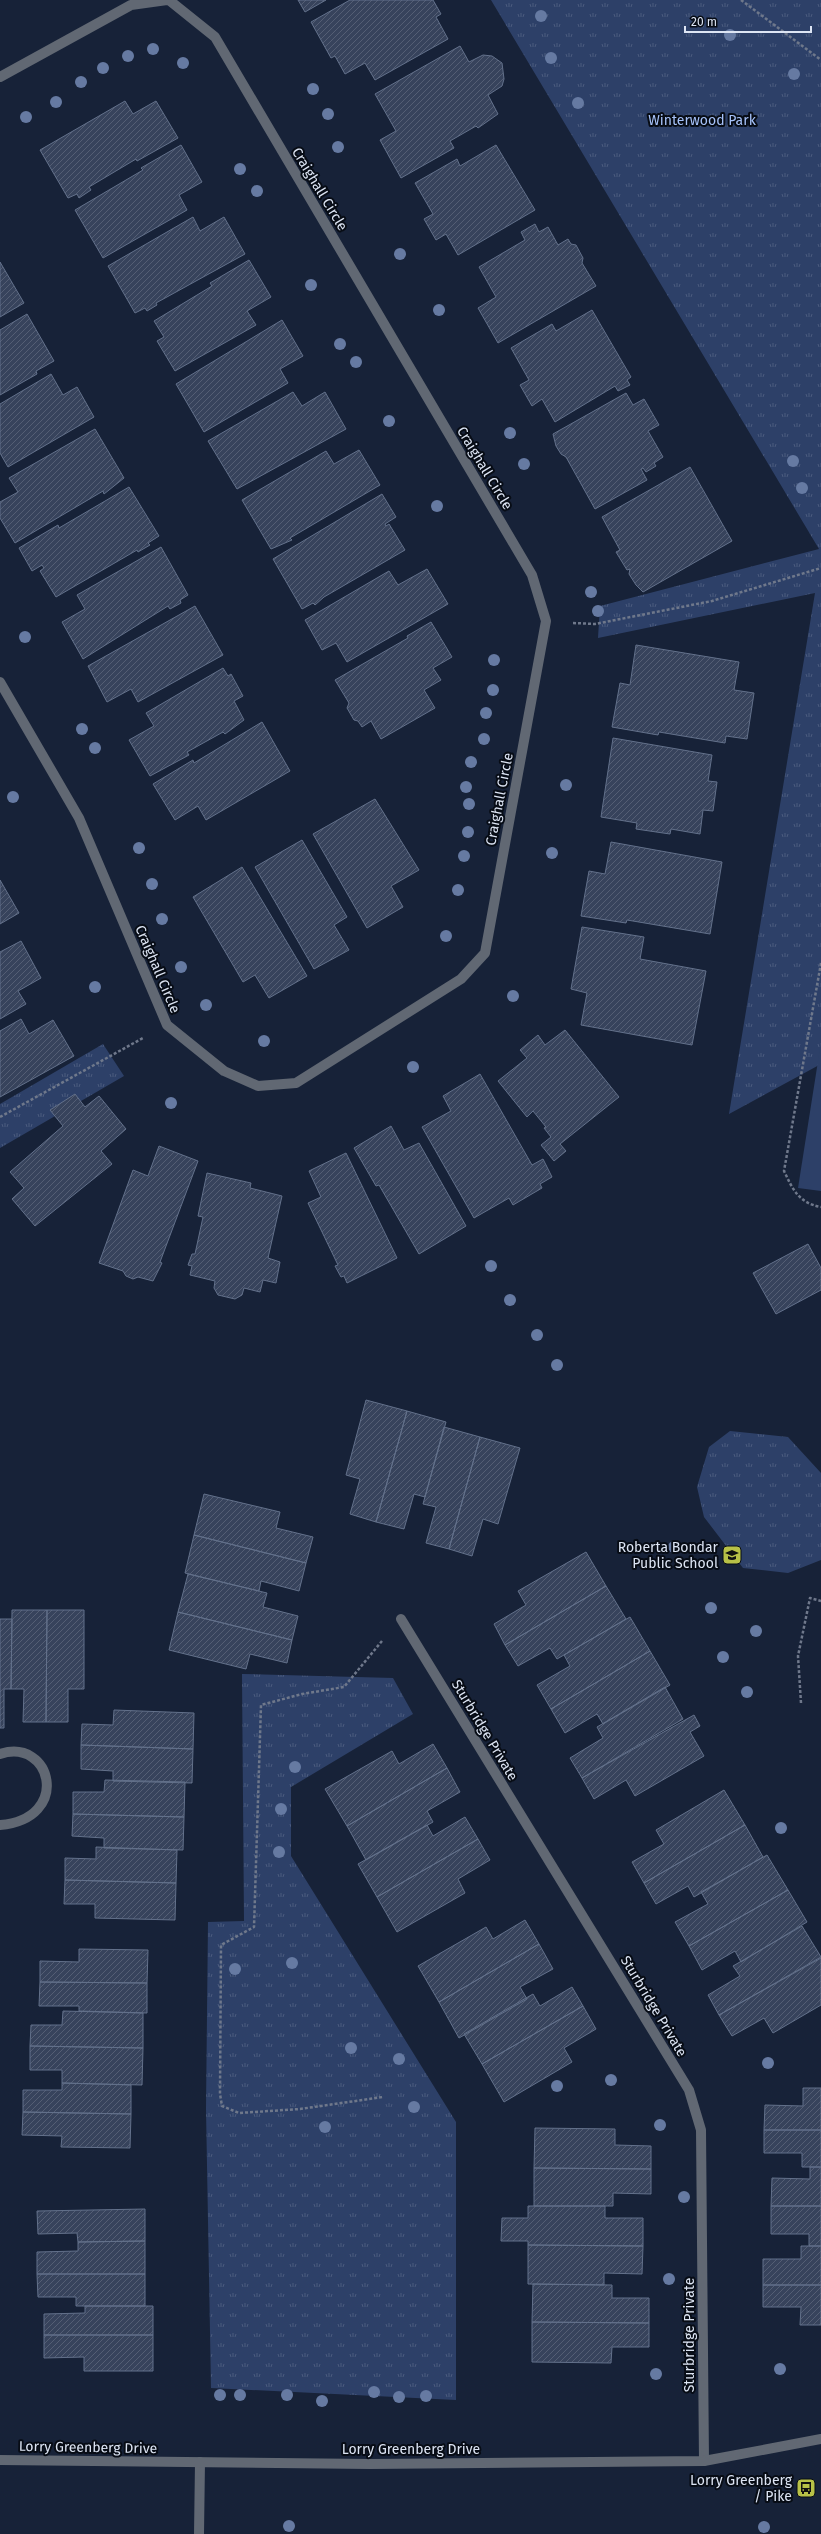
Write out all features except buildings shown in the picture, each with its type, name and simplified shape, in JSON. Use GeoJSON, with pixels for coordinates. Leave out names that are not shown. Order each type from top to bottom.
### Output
{"type":"FeatureCollection","features":[{"type":"Feature","properties":{"kind":"street","name":"Craighall Circle"},"geometry":{"type":"LineString","coordinates":[[0,77],[132,5],[168,0],[215,38],[532,575],[546,621],[485,953],[461,978],[296,1084],[258,1086],[224,1071],[167,1025],[79,818],[0,682]]}},
{"type":"Feature","properties":{"kind":"street","name":"Sturbridge Private"},"geometry":{"type":"LineString","coordinates":[[401,1619],[689,2090],[701,2130],[704,2461]]}},
{"type":"Feature","properties":{"kind":"street"},"geometry":{"type":"LineString","coordinates":[[0,1754],[18,1752],[28,1755],[38,1762],[45,1772],[48,1784],[41,1806],[33,1815],[16,1824],[0,1825]]}},
{"type":"Feature","properties":{"kind":"street","name":"Lorry Greenberg Drive"},"geometry":{"type":"LineString","coordinates":[[0,2460],[370,2464],[704,2461],[821,2439]]}},
{"type":"Feature","properties":{"kind":"street"},"geometry":{"type":"LineString","coordinates":[[199,2534],[200,2462]]}},
{"type":"Feature","properties":{"kind":"path"},"geometry":{"type":"LineString","coordinates":[[741,0],[821,60]]}},
{"type":"Feature","properties":{"kind":"path"},"geometry":{"type":"LineString","coordinates":[[546,621],[595,624],[712,601],[821,568]]}},
{"type":"Feature","properties":{"kind":"path"},"geometry":{"type":"LineString","coordinates":[[821,963],[784,1171],[792,1188],[807,1204],[821,1207]]}},
{"type":"Feature","properties":{"kind":"path"},"geometry":{"type":"LineString","coordinates":[[0,1117],[167,1025]]}},
{"type":"Feature","properties":{"kind":"path"},"geometry":{"type":"LineString","coordinates":[[801,1703],[798,1656],[810,1598],[821,1601]]}},
{"type":"Feature","properties":{"kind":"path"},"geometry":{"type":"LineString","coordinates":[[383,2097],[300,2109],[239,2113],[222,2106],[221,1946],[254,1927],[261,1705],[302,1694],[344,1687],[401,1619]]}},
{"type":"Feature","properties":{"kind":"green space","name":"Winterwood Park"},"geometry":{"type":"Polygon","coordinates":[[[491,0],[821,0],[821,1064],[729,1114],[815,593],[598,638],[600,606],[819,549],[491,0]]]}},
{"type":"Feature","properties":{"kind":"green space"},"geometry":{"type":"Polygon","coordinates":[[[821,1042],[821,1191],[798,1188],[821,1042]]]}},
{"type":"Feature","properties":{"kind":"green space"},"geometry":{"type":"Polygon","coordinates":[[[103,1044],[124,1076],[0,1148],[0,1104],[103,1044]]]}},
{"type":"Feature","properties":{"kind":"green space"},"geometry":{"type":"Polygon","coordinates":[[[730,1431],[788,1437],[821,1473],[821,1560],[788,1573],[743,1568],[704,1517],[697,1487],[709,1447],[730,1431]]]}},
{"type":"Feature","properties":{"kind":"green space"},"geometry":{"type":"Polygon","coordinates":[[[242,1674],[393,1678],[413,1714],[291,1787],[291,1856],[456,2122],[456,2400],[211,2388],[206,2109],[208,1922],[244,1921],[242,1674]]]}},
{"type":"Feature","properties":{"kind":"place","name":"Roberta Bondar Public School"},"geometry":{"type":"Point","coordinates":[732,1555]}},
{"type":"Feature","properties":{"kind":"place","name":"Lorry Greenberg / Pike"},"geometry":{"type":"Point","coordinates":[806,2488]}}]}
